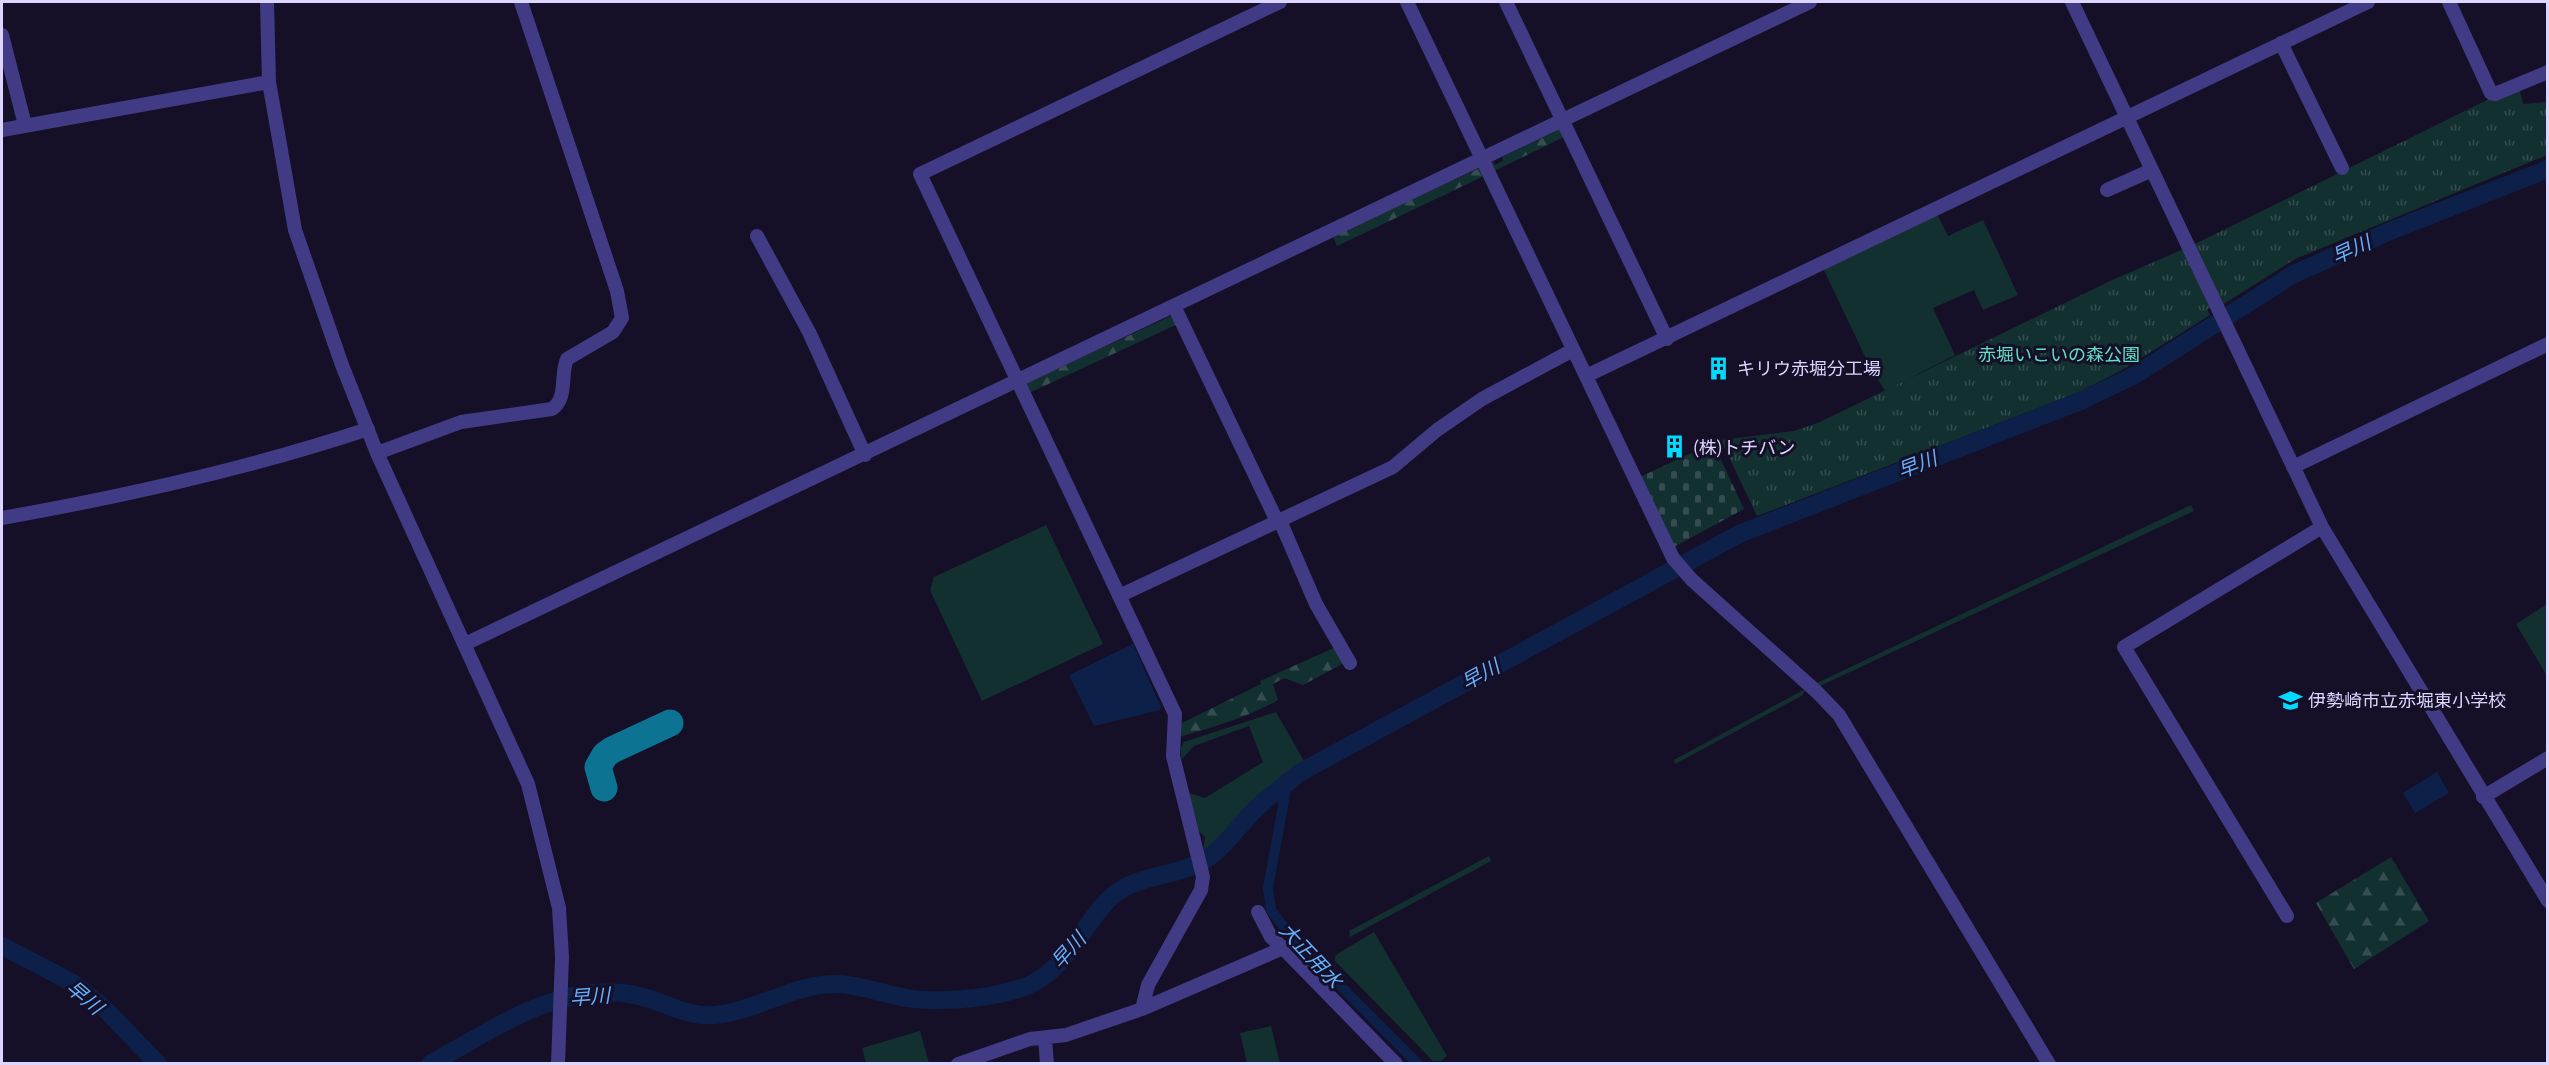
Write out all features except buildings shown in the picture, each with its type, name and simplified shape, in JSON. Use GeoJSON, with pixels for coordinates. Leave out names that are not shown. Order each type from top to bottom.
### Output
{"type":"FeatureCollection","features":[{"type":"Feature","properties":{"kind":"street"},"geometry":{"type":"LineString","coordinates":[[267,2],[268,82],[291,217],[334,344],[377,453],[528,784],[559,908],[561,987],[558,1064]]}},
{"type":"Feature","properties":{"kind":"street"},"geometry":{"type":"LineString","coordinates":[[377,453],[461,422],[552,409],[558,405],[562,395],[562,373],[567,359],[613,332],[622,318],[617,291],[521,2]]}},
{"type":"Feature","properties":{"kind":"street"},"geometry":{"type":"LineString","coordinates":[[1142,1009],[1141,1004],[1148,985],[1201,890],[1203,877],[1173,756],[1175,714],[920,174],[1280,2]]}},
{"type":"Feature","properties":{"kind":"street"},"geometry":{"type":"LineString","coordinates":[[1407,2],[1673,558],[1688,576],[1817,692],[1839,715],[2049,1064]]}},
{"type":"Feature","properties":{"kind":"street"},"geometry":{"type":"LineString","coordinates":[[1506,2],[1667,339]]}},
{"type":"Feature","properties":{"kind":"street"},"geometry":{"type":"LineString","coordinates":[[465,644],[1810,2]]}},
{"type":"Feature","properties":{"kind":"street"},"geometry":{"type":"LineString","coordinates":[[2072,2],[2322,527],[2547,901]]}},
{"type":"Feature","properties":{"kind":"street"},"geometry":{"type":"LineString","coordinates":[[1586,376],[2368,2]]}},
{"type":"Feature","properties":{"kind":"street"},"geometry":{"type":"LineString","coordinates":[[2449,2],[2491,93],[2495,94],[2547,72]]}},
{"type":"Feature","properties":{"kind":"street"},"geometry":{"type":"LineString","coordinates":[[2,35],[25,125]]}},
{"type":"Feature","properties":{"kind":"street"},"geometry":{"type":"LineString","coordinates":[[2281,42],[2342,168]]}},
{"type":"Feature","properties":{"kind":"street"},"geometry":{"type":"LineString","coordinates":[[2,130],[268,82]]}},
{"type":"Feature","properties":{"kind":"street"},"geometry":{"type":"LineString","coordinates":[[2107,190],[2152,170]]}},
{"type":"Feature","properties":{"kind":"street"},"geometry":{"type":"LineString","coordinates":[[757,236],[814,342],[864,455]]}},
{"type":"Feature","properties":{"kind":"street"},"geometry":{"type":"LineString","coordinates":[[1174,306],[1316,604],[1350,663]]}},
{"type":"Feature","properties":{"kind":"street"},"geometry":{"type":"LineString","coordinates":[[2293,466],[2547,344]]}},
{"type":"Feature","properties":{"kind":"street"},"geometry":{"type":"LineString","coordinates":[[1119,596],[1393,467],[1456,416],[1501,387],[1574,350]]}},
{"type":"Feature","properties":{"kind":"street"},"geometry":{"type":"LineString","coordinates":[[2,518],[147,491],[236,468],[368,429]]}},
{"type":"Feature","properties":{"kind":"street"},"geometry":{"type":"LineString","coordinates":[[2286,916],[2124,647],[2322,527]]}},
{"type":"Feature","properties":{"kind":"street"},"geometry":{"type":"LineString","coordinates":[[2483,797],[2547,758]]}},
{"type":"Feature","properties":{"kind":"street"},"geometry":{"type":"LineString","coordinates":[[1258,912],[1271,937],[1396,1064]]}},
{"type":"Feature","properties":{"kind":"street"},"geometry":{"type":"LineString","coordinates":[[958,1064],[1030,1039],[1066,1035],[1142,1009],[1283,948]]}},
{"type":"Feature","properties":{"kind":"street"},"geometry":{"type":"LineString","coordinates":[[1045,1038],[1047,1064]]}},
{"type":"Feature","properties":{"kind":"green space","name":"赤堀いこいの森公園"},"geometry":{"type":"Polygon","coordinates":[[[2519,87],[2523,104],[2547,102],[2547,155],[2295,259],[2222,305],[2207,309],[2210,315],[2122,370],[2077,393],[1757,516],[1721,440],[1794,431],[1820,422],[2108,282],[2193,245],[2489,99],[2519,87]]]}},
{"type":"Feature","properties":{"kind":"green space"},"geometry":{"type":"Polygon","coordinates":[[[1559,130],[1564,131],[1566,136],[1494,171],[1491,163],[1493,161],[1495,165],[1503,161],[1502,157],[1559,130]]]}},
{"type":"Feature","properties":{"kind":"green space"},"geometry":{"type":"Polygon","coordinates":[[[1480,168],[1484,176],[1337,246],[1333,236],[1480,168]]]}},
{"type":"Feature","properties":{"kind":"green space"},"geometry":{"type":"Polygon","coordinates":[[[1936,212],[1948,236],[1983,220],[2018,295],[1983,310],[1974,290],[1933,308],[1955,355],[1885,391],[1869,365],[1823,268],[1936,212]]]}},
{"type":"Feature","properties":{"kind":"green space"},"geometry":{"type":"Polygon","coordinates":[[[1175,314],[1180,323],[1029,393],[1025,384],[1175,314]]]}},
{"type":"Feature","properties":{"kind":"green space"},"geometry":{"type":"Polygon","coordinates":[[[1713,443],[1744,509],[1674,547],[1640,477],[1713,443]]]}},
{"type":"Feature","properties":{"kind":"green space"},"geometry":{"type":"Polygon","coordinates":[[[2191,505],[2194,511],[1820,686],[1817,683],[2191,505]]]}},
{"type":"Feature","properties":{"kind":"green space"},"geometry":{"type":"Polygon","coordinates":[[[1046,525],[1103,644],[982,701],[930,590],[934,577],[1046,525]]]}},
{"type":"Feature","properties":{"kind":"green space"},"geometry":{"type":"Polygon","coordinates":[[[2547,604],[2547,676],[2516,624],[2547,604]]]}},
{"type":"Feature","properties":{"kind":"green space"},"geometry":{"type":"Polygon","coordinates":[[[1336,647],[1344,663],[1303,685],[1284,678],[1273,684],[1278,700],[1242,717],[1179,737],[1180,724],[1261,684],[1260,681],[1336,647]]]}},
{"type":"Feature","properties":{"kind":"green space"},"geometry":{"type":"Polygon","coordinates":[[[1805,689],[1803,695],[1675,764],[1674,760],[1805,689]]]}},
{"type":"Feature","properties":{"kind":"green space"},"geometry":{"type":"Polygon","coordinates":[[[1276,712],[1304,761],[1255,798],[1228,829],[1203,852],[1205,837],[1199,831],[1189,793],[1205,798],[1263,762],[1249,726],[1194,746],[1181,760],[1181,747],[1184,742],[1276,712]]]}},
{"type":"Feature","properties":{"kind":"green space"},"geometry":{"type":"Polygon","coordinates":[[[1489,856],[1491,861],[1350,937],[1349,931],[1489,856]]]}},
{"type":"Feature","properties":{"kind":"green space"},"geometry":{"type":"Polygon","coordinates":[[[2391,857],[2429,921],[2354,969],[2316,903],[2391,857]]]}},
{"type":"Feature","properties":{"kind":"green space"},"geometry":{"type":"Polygon","coordinates":[[[1374,932],[1447,1056],[1441,1061],[1433,1061],[1335,961],[1335,956],[1339,953],[1374,932]]]}},
{"type":"Feature","properties":{"kind":"green space"},"geometry":{"type":"Polygon","coordinates":[[[1271,1026],[1280,1063],[1247,1063],[1240,1033],[1271,1026]]]}},
{"type":"Feature","properties":{"kind":"green space"},"geometry":{"type":"Polygon","coordinates":[[[920,1031],[929,1063],[866,1063],[862,1048],[920,1031]]]}},
{"type":"Feature","properties":{"kind":"water"},"geometry":{"type":"Polygon","coordinates":[[[1133,644],[1161,707],[1160,710],[1094,726],[1069,675],[1133,644]]]}},
{"type":"Feature","properties":{"kind":"water"},"geometry":{"type":"Polygon","coordinates":[[[2437,772],[2449,793],[2415,813],[2403,793],[2437,772]]]}},
{"type":"Feature","properties":{"kind":"waterway","name":"早川"},"geometry":{"type":"LineString","coordinates":[[430,1064],[526,1012],[577,995],[603,992],[630,994],[693,1014],[715,1015],[822,985],[847,985],[906,998],[947,1000],[977,998],[1018,989],[1033,983],[1058,964],[1097,913],[1117,892],[1141,881],[1193,866],[1205,860],[1220,848],[1254,810],[1299,773],[1739,534],[2083,400],[2135,375],[2292,275],[2390,231],[2548,169]]}},
{"type":"Feature","properties":{"kind":"waterway","name":"大正用水"},"geometry":{"type":"LineString","coordinates":[[1287,784],[1268,888],[1271,910],[1289,934],[1418,1064]]}},
{"type":"Feature","properties":{"kind":"waterway","name":"早川"},"geometry":{"type":"LineString","coordinates":[[2,946],[73,983],[104,1008],[158,1064]]}},
{"type":"Feature","properties":{"kind":"taxiway"},"geometry":{"type":"LineString","coordinates":[[604,788],[598,767],[605,755],[670,723]]}},
{"type":"Feature","properties":{"kind":"place","name":"キリウ赤堀分工場"},"geometry":{"type":"Point","coordinates":[1719,368]}},
{"type":"Feature","properties":{"kind":"place","name":"(株)トチバン"},"geometry":{"type":"Point","coordinates":[1675,447]}},
{"type":"Feature","properties":{"kind":"place","name":"伊勢崎市立赤堀東小学校"},"geometry":{"type":"Point","coordinates":[2290,700]}}]}
